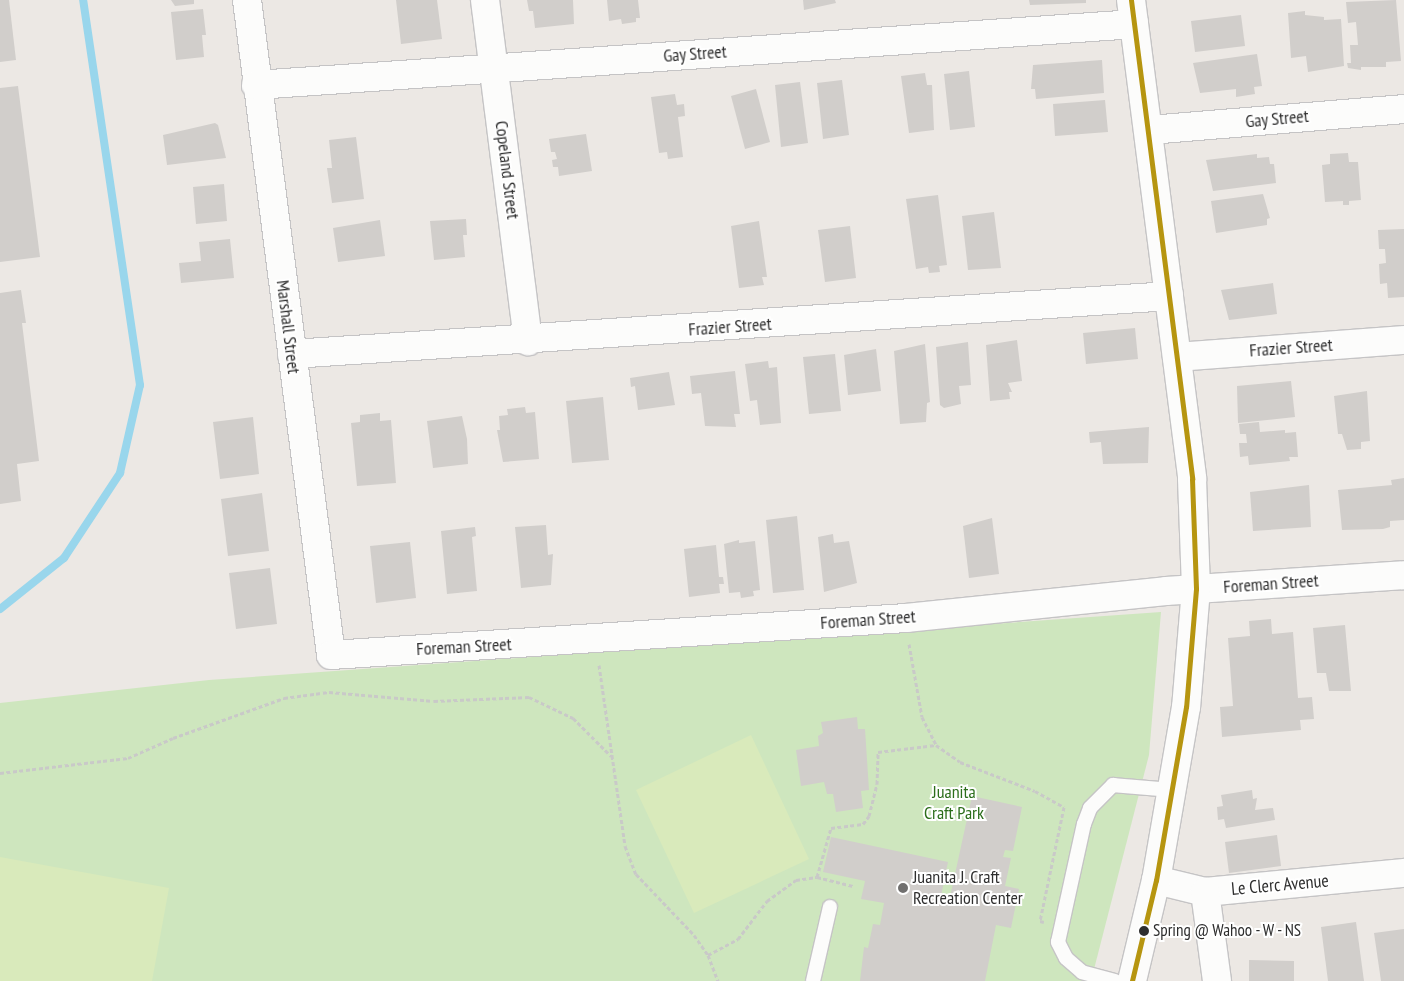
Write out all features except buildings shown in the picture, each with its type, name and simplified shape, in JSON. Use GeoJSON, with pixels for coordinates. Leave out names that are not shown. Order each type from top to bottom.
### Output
{"type":"FeatureCollection","features":[{"type":"Feature","properties":{"kind":"street","name":"Marshall Street"},"geometry":{"type":"LineString","coordinates":[[247,0],[256,85],[331,654]]}},
{"type":"Feature","properties":{"kind":"street","name":"Copeland Street"},"geometry":{"type":"LineString","coordinates":[[485,0],[528,341]]}},
{"type":"Feature","properties":{"kind":"street","name":"Gay Street"},"geometry":{"type":"LineString","coordinates":[[256,85],[493,68],[1133,12]]}},
{"type":"Feature","properties":{"kind":"street"},"geometry":{"type":"LineString","coordinates":[[1132,981],[1156,880],[1186,707],[1196,589],[1192,479],[1150,130],[1133,12]]}},
{"type":"Feature","properties":{"kind":"street","name":"Gay Street"},"geometry":{"type":"LineString","coordinates":[[1150,130],[1404,109]]}},
{"type":"Feature","properties":{"kind":"street","name":"Frazier Street"},"geometry":{"type":"LineString","coordinates":[[292,354],[528,341],[1169,296]]}},
{"type":"Feature","properties":{"kind":"street","name":"Frazier Street"},"geometry":{"type":"LineString","coordinates":[[1178,357],[1404,340]]}},
{"type":"Feature","properties":{"kind":"street","name":"Foreman Street"},"geometry":{"type":"LineString","coordinates":[[331,654],[595,639],[906,618],[1196,589],[1404,575]]}},
{"type":"Feature","properties":{"kind":"street","name":"Le Clerc Avenue"},"geometry":{"type":"LineString","coordinates":[[1156,880],[1205,892],[1404,873]]}},
{"type":"Feature","properties":{"kind":"street"},"geometry":{"type":"LineString","coordinates":[[1205,892],[1217,981]]}},
{"type":"Feature","properties":{"kind":"lane"},"geometry":{"type":"LineString","coordinates":[[1115,981],[1082,972],[1066,958],[1058,942],[1084,824],[1090,808],[1100,795],[1113,785],[1172,790]]}},
{"type":"Feature","properties":{"kind":"lane"},"geometry":{"type":"LineString","coordinates":[[813,981],[830,907]]}},
{"type":"Feature","properties":{"kind":"path"},"geometry":{"type":"LineString","coordinates":[[906,618],[915,686],[922,717],[936,745],[960,762],[1035,791],[1064,807],[1040,921],[1061,928]]}},
{"type":"Feature","properties":{"kind":"path"},"geometry":{"type":"LineString","coordinates":[[595,639],[625,846],[636,874],[674,917],[694,935],[708,955],[718,981]]}},
{"type":"Feature","properties":{"kind":"path"},"geometry":{"type":"LineString","coordinates":[[0,773],[128,758],[173,738],[284,698],[329,692],[434,701],[529,697],[573,718],[611,756]]}},
{"type":"Feature","properties":{"kind":"path"},"geometry":{"type":"LineString","coordinates":[[817,877],[831,828],[863,824],[869,816],[877,784],[878,752],[936,745]]}},
{"type":"Feature","properties":{"kind":"path"},"geometry":{"type":"LineString","coordinates":[[708,955],[738,939],[781,888],[796,880],[817,877],[854,886]]}},
{"type":"Feature","properties":{"kind":"green space","name":"Juanita Craft Park"},"geometry":{"type":"Polygon","coordinates":[[[1161,612],[1149,755],[1091,981],[0,981],[0,703],[209,680],[1161,612]]]}},
{"type":"Feature","properties":{"kind":"green space"},"geometry":{"type":"Polygon","coordinates":[[[751,735],[809,859],[694,913],[636,790],[751,735]]]}},
{"type":"Feature","properties":{"kind":"green space"},"geometry":{"type":"Polygon","coordinates":[[[0,857],[169,888],[152,981],[0,981],[0,857]]]}},
{"type":"Feature","properties":{"kind":"waterway"},"geometry":{"type":"LineString","coordinates":[[0,609],[64,558],[120,473],[140,385],[83,0]]}},
{"type":"Feature","properties":{"kind":"transit line"},"geometry":{"type":"LineString","coordinates":[[1131,0],[1192,479],[1196,589],[1186,707],[1156,880],[1132,981]]}},
{"type":"Feature","properties":{"kind":"place","name":"Juanita J. Craft Recreation Center"},"geometry":{"type":"Point","coordinates":[903,888]}},
{"type":"Feature","properties":{"kind":"place","name":"Spring @ Wahoo - W - NS"},"geometry":{"type":"Point","coordinates":[1144,931]}}]}
